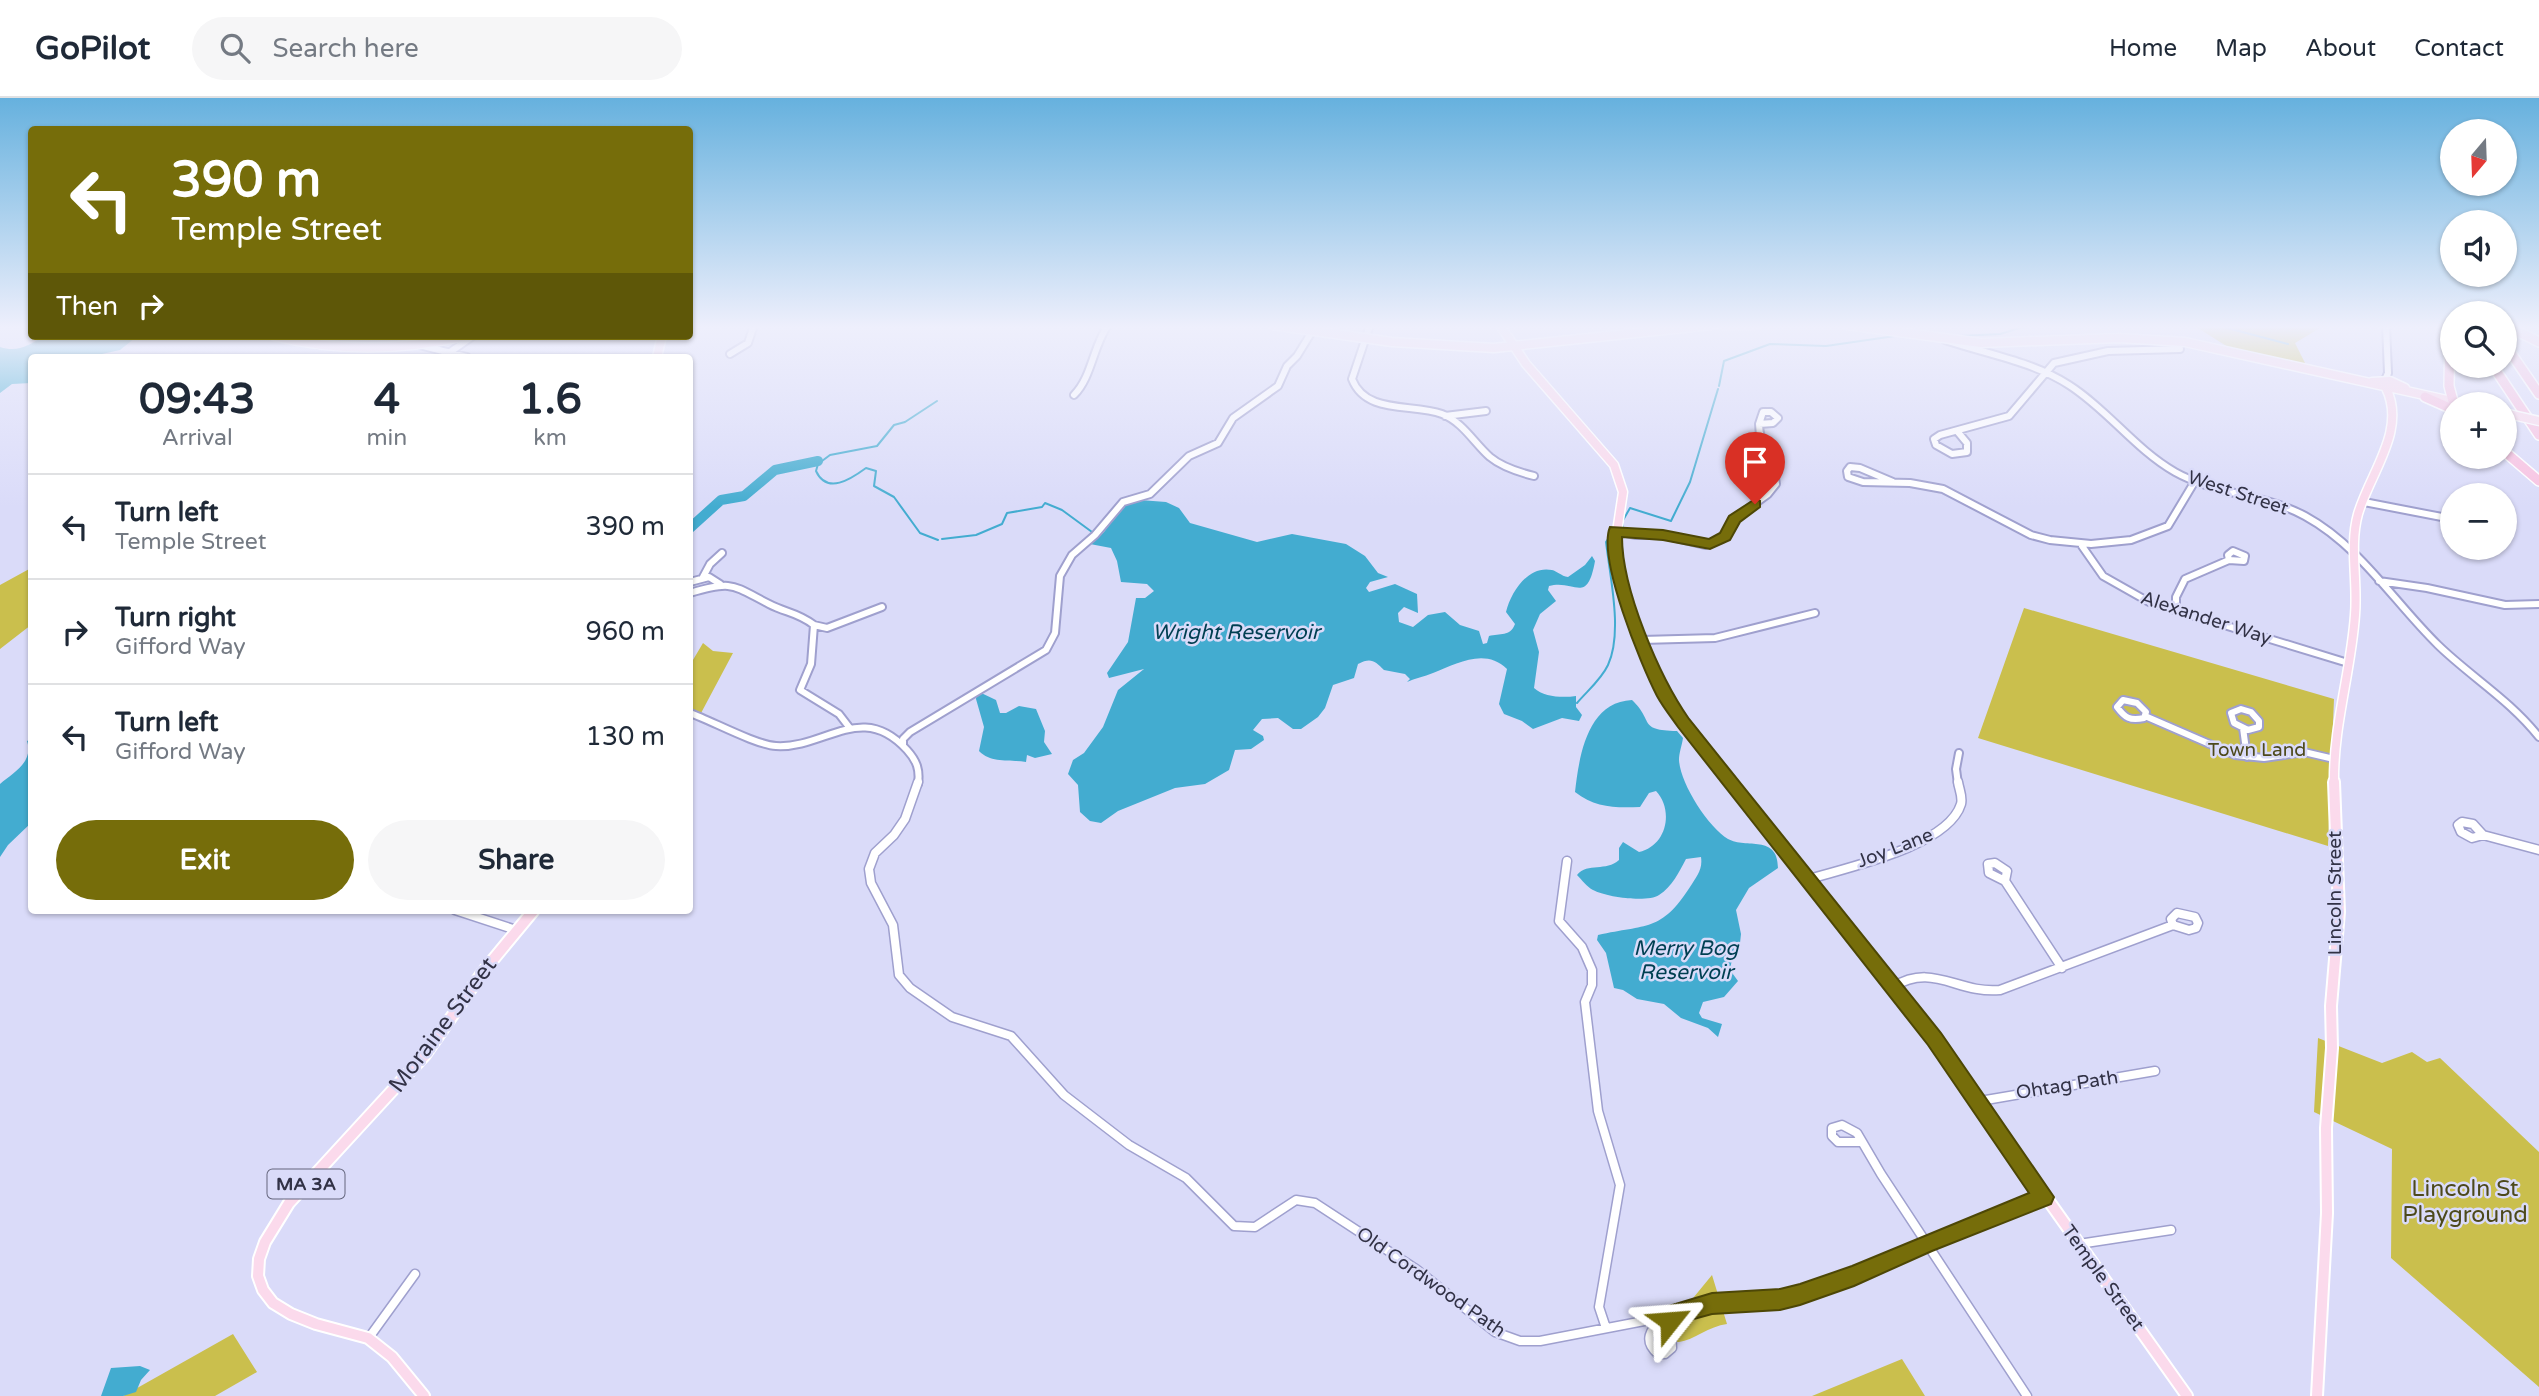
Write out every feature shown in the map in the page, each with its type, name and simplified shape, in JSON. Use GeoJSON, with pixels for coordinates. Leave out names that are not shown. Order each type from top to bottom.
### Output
{"type":"FeatureCollection","features":[{"type":"Feature","properties":{"kind":"highway"},"geometry":{"type":"LineString","coordinates":[[2425,396],[2442,393],[2449,386],[2452,392]]}},
{"type":"Feature","properties":{"kind":"highway"},"geometry":{"type":"LineString","coordinates":[[2506,386],[2539,435]]}},
{"type":"Feature","properties":{"kind":"highway"},"geometry":{"type":"LineString","coordinates":[[2425,396],[2440,400]]}},
{"type":"Feature","properties":{"kind":"highway"},"geometry":{"type":"LineString","coordinates":[[2517,462],[2539,481]]}},
{"type":"Feature","properties":{"kind":"main road","name":"Temple Street"},"geometry":{"type":"LineString","coordinates":[[1545,386],[1615,466],[1623,492],[1615,531],[1619,578],[1655,675],[1673,708],[1980,1101],[2044,1197],[2187,1396]]}},
{"type":"Feature","properties":{"kind":"main road"},"geometry":{"type":"LineString","coordinates":[[2390,386],[2440,399]]}},
{"type":"Feature","properties":{"kind":"main road","name":"Lincoln Street"},"geometry":{"type":"LineString","coordinates":[[2317,1396],[2327,1213],[2326,1128],[2332,1048],[2331,1006],[2339,912],[2334,759],[2356,590],[2353,535],[2393,428],[2390,386]]}},
{"type":"Feature","properties":{"kind":"main road"},"geometry":{"type":"LineString","coordinates":[[2517,416],[2539,421]]}},
{"type":"Feature","properties":{"kind":"main road","name":"MA 3A"},"geometry":{"type":"LineString","coordinates":[[514,932],[530,914]]}},
{"type":"Feature","properties":{"kind":"main road","name":"Moraine Street"},"geometry":{"type":"LineString","coordinates":[[424,1396],[393,1359],[368,1339],[295,1317],[270,1301],[258,1279],[262,1248],[289,1203],[425,1055],[514,932]]}},
{"type":"Feature","properties":{"kind":"street"},"geometry":{"type":"LineString","coordinates":[[1074,395],[1084,386]]}},
{"type":"Feature","properties":{"kind":"street"},"geometry":{"type":"LineString","coordinates":[[903,745],[903,739],[910,732],[1046,650],[1054,636],[1060,576],[1072,555],[1095,535],[1124,502],[1150,494],[1189,456],[1218,443],[1233,418],[1278,386]]}},
{"type":"Feature","properties":{"kind":"street"},"geometry":{"type":"LineString","coordinates":[[1354,386],[1360,394],[1378,403],[1445,416],[1486,411]]}},
{"type":"Feature","properties":{"kind":"street"},"geometry":{"type":"LineString","coordinates":[[1957,431],[1968,445],[1965,453],[1949,453],[1935,443],[1934,439],[1939,434],[2000,421],[2009,416],[2035,386]]}},
{"type":"Feature","properties":{"kind":"street","name":"West Street"},"geometry":{"type":"LineString","coordinates":[[2068,386],[2079,392],[2163,464],[2195,481],[2270,502],[2305,516],[2329,532],[2439,646],[2504,698],[2539,737]]}},
{"type":"Feature","properties":{"kind":"street"},"geometry":{"type":"LineString","coordinates":[[1445,416],[1460,425],[1498,463],[1534,476]]}},
{"type":"Feature","properties":{"kind":"street"},"geometry":{"type":"LineString","coordinates":[[1615,531],[1636,535],[1663,535],[1705,545],[1722,539],[1734,519],[1769,494],[1776,484],[1773,468],[1759,435],[1759,424]]}},
{"type":"Feature","properties":{"kind":"street"},"geometry":{"type":"LineString","coordinates":[[1893,482],[1858,467],[1847,470],[1848,477],[1856,481],[1893,482],[1942,489],[2034,536],[2082,546],[2120,540],[2168,526],[2195,481]]}},
{"type":"Feature","properties":{"kind":"street"},"geometry":{"type":"LineString","coordinates":[[2364,502],[2440,517]]}},
{"type":"Feature","properties":{"kind":"street","name":"Alexander Way"},"geometry":{"type":"LineString","coordinates":[[2082,546],[2097,570],[2112,582],[2149,602],[2348,663]]}},
{"type":"Feature","properties":{"kind":"street"},"geometry":{"type":"LineString","coordinates":[[693,581],[703,576],[710,564],[722,553]]}},
{"type":"Feature","properties":{"kind":"street"},"geometry":{"type":"LineString","coordinates":[[2176,610],[2176,597],[2185,579],[2229,560]]}},
{"type":"Feature","properties":{"kind":"street"},"geometry":{"type":"LineString","coordinates":[[703,576],[713,578],[720,584]]}},
{"type":"Feature","properties":{"kind":"street"},"geometry":{"type":"LineString","coordinates":[[2378,581],[2427,588],[2500,604],[2539,604]]}},
{"type":"Feature","properties":{"kind":"street"},"geometry":{"type":"LineString","coordinates":[[693,592],[705,586],[720,584],[741,587],[771,606],[798,613],[814,625],[827,628],[882,607]]}},
{"type":"Feature","properties":{"kind":"street"},"geometry":{"type":"LineString","coordinates":[[1642,640],[1715,638],[1815,613]]}},
{"type":"Feature","properties":{"kind":"street"},"geometry":{"type":"LineString","coordinates":[[814,625],[811,664],[800,690],[839,714],[849,727]]}},
{"type":"Feature","properties":{"kind":"street"},"geometry":{"type":"LineString","coordinates":[[693,714],[761,743],[775,746],[793,745],[849,727],[877,729],[893,736],[903,745]]}},
{"type":"Feature","properties":{"kind":"street"},"geometry":{"type":"LineString","coordinates":[[2145,716],[2224,752],[2264,758],[2294,752],[2334,759]]}},
{"type":"Feature","properties":{"kind":"street"},"geometry":{"type":"LineString","coordinates":[[2243,728],[2247,757]]}},
{"type":"Feature","properties":{"kind":"street","name":"Old Cordwood Path"},"geometry":{"type":"LineString","coordinates":[[903,745],[913,756],[919,771],[916,792],[905,819],[894,835],[875,853],[869,869],[871,883],[893,925],[896,967],[910,988],[952,1017],[1010,1036],[1064,1095],[1129,1144],[1186,1178],[1234,1226],[1255,1227],[1289,1202],[1304,1200],[1332,1213],[1416,1269],[1501,1335],[1532,1342],[1670,1316],[1712,1303],[1780,1300],[1854,1275],[2044,1197]]}},
{"type":"Feature","properties":{"kind":"street","name":"Joy Lane"},"geometry":{"type":"LineString","coordinates":[[1806,880],[1895,851],[1933,836],[1948,826],[1956,817],[1961,802],[1955,771],[1959,753]]}},
{"type":"Feature","properties":{"kind":"street"},"geometry":{"type":"LineString","coordinates":[[2483,835],[2539,850]]}},
{"type":"Feature","properties":{"kind":"street"},"geometry":{"type":"LineString","coordinates":[[1566,861],[1558,911],[1559,921],[1582,947],[1592,970],[1592,985],[1584,1002],[1598,1111],[1620,1185],[1599,1307],[1606,1328]]}},
{"type":"Feature","properties":{"kind":"street"},"geometry":{"type":"LineString","coordinates":[[2005,881],[2062,968]]}},
{"type":"Feature","properties":{"kind":"street"},"geometry":{"type":"LineString","coordinates":[[466,914],[514,932]]}},
{"type":"Feature","properties":{"kind":"street"},"geometry":{"type":"LineString","coordinates":[[1893,987],[1907,979],[1925,976],[1965,990],[1989,992],[2019,985],[2173,925]]}},
{"type":"Feature","properties":{"kind":"street","name":"Ohtag Path"},"geometry":{"type":"LineString","coordinates":[[1980,1101],[2002,1095],[2073,1086],[2155,1071]]}},
{"type":"Feature","properties":{"kind":"street"},"geometry":{"type":"LineString","coordinates":[[1861,1142],[2027,1396]]}},
{"type":"Feature","properties":{"kind":"street"},"geometry":{"type":"LineString","coordinates":[[2078,1244],[2171,1230]]}},
{"type":"Feature","properties":{"kind":"street"},"geometry":{"type":"LineString","coordinates":[[368,1339],[415,1275]]}},
{"type":"Feature","properties":{"kind":"green space"},"geometry":{"type":"Polygon","coordinates":[[[28,570],[28,627],[0,649],[0,585],[28,570]]]}},
{"type":"Feature","properties":{"kind":"green space","name":"Town Land"},"geometry":{"type":"Polygon","coordinates":[[[2024,608],[2334,699],[2328,846],[1978,738],[2024,608]]]}},
{"type":"Feature","properties":{"kind":"green space"},"geometry":{"type":"Polygon","coordinates":[[[703,643],[713,651],[733,653],[700,715],[693,713],[693,660],[703,643]]]}},
{"type":"Feature","properties":{"kind":"green space","name":"Lincoln St Playground"},"geometry":{"type":"Polygon","coordinates":[[[2318,1038],[2382,1063],[2412,1052],[2427,1062],[2440,1058],[2539,1152],[2539,1387],[2391,1258],[2392,1149],[2314,1112],[2318,1038]]]}},
{"type":"Feature","properties":{"kind":"green space"},"geometry":{"type":"Polygon","coordinates":[[[1712,1275],[1727,1324],[1685,1341],[1657,1342],[1712,1275]]]}},
{"type":"Feature","properties":{"kind":"green space"},"geometry":{"type":"Polygon","coordinates":[[[233,1334],[257,1372],[215,1396],[123,1396],[233,1334]]]}},
{"type":"Feature","properties":{"kind":"green space"},"geometry":{"type":"Polygon","coordinates":[[[1902,1359],[1925,1396],[1812,1396],[1902,1359]]]}},
{"type":"Feature","properties":{"kind":"water"},"geometry":{"type":"Polygon","coordinates":[[[0,386],[10,386],[0,393],[0,386]]]}},
{"type":"Feature","properties":{"kind":"water","name":"Wright Reservoir"},"geometry":{"type":"Polygon","coordinates":[[[1140,500],[1166,502],[1179,508],[1190,523],[1257,542],[1292,534],[1346,544],[1365,556],[1378,573],[1388,577],[1370,582],[1366,588],[1369,592],[1395,584],[1417,594],[1418,613],[1404,607],[1398,613],[1399,622],[1413,627],[1428,615],[1445,612],[1460,625],[1479,631],[1483,644],[1487,643],[1489,636],[1507,633],[1513,628],[1515,624],[1506,612],[1516,589],[1528,576],[1543,570],[1568,577],[1585,565],[1592,556],[1595,561],[1592,575],[1584,587],[1549,586],[1548,590],[1556,601],[1540,614],[1533,630],[1539,652],[1534,688],[1554,696],[1576,696],[1576,707],[1582,715],[1579,721],[1562,718],[1533,729],[1504,714],[1499,704],[1507,669],[1489,659],[1470,659],[1407,682],[1410,679],[1405,674],[1384,670],[1370,660],[1358,664],[1354,678],[1333,685],[1325,708],[1318,717],[1301,729],[1293,729],[1278,718],[1262,719],[1253,730],[1263,736],[1264,740],[1251,749],[1235,750],[1229,770],[1205,784],[1175,788],[1118,811],[1101,823],[1090,821],[1080,812],[1078,785],[1068,774],[1073,760],[1084,753],[1103,727],[1118,690],[1144,669],[1109,678],[1107,673],[1128,642],[1136,598],[1145,598],[1154,591],[1147,584],[1121,582],[1111,548],[1090,544],[1104,532],[1124,505],[1140,500]]]}},
{"type":"Feature","properties":{"kind":"water"},"geometry":{"type":"Polygon","coordinates":[[[977,691],[996,700],[1000,713],[1019,706],[1036,709],[1045,731],[1044,742],[1052,754],[1035,758],[1027,755],[1026,762],[989,758],[979,751],[984,727],[976,699],[977,691]]]}},
{"type":"Feature","properties":{"kind":"water","name":"Merry Bog Reservoir"},"geometry":{"type":"Polygon","coordinates":[[[1632,700],[1651,727],[1677,731],[1683,738],[1679,757],[1684,780],[1712,825],[1728,839],[1767,847],[1777,857],[1778,868],[1749,888],[1736,910],[1741,934],[1739,952],[1732,959],[1730,970],[1738,981],[1724,997],[1703,1002],[1699,1013],[1702,1018],[1722,1024],[1718,1037],[1708,1028],[1681,1018],[1664,1004],[1637,999],[1614,988],[1606,953],[1597,940],[1598,935],[1652,924],[1670,912],[1697,877],[1701,857],[1686,859],[1668,888],[1659,895],[1645,899],[1599,893],[1577,875],[1586,869],[1614,864],[1619,860],[1619,848],[1623,842],[1639,852],[1649,848],[1656,843],[1665,826],[1665,808],[1656,791],[1649,793],[1640,807],[1598,804],[1575,792],[1583,748],[1595,721],[1605,710],[1617,703],[1632,700]]]}},
{"type":"Feature","properties":{"kind":"water"},"geometry":{"type":"Polygon","coordinates":[[[28,755],[28,826],[0,857],[0,784],[28,755]]]}},
{"type":"Feature","properties":{"kind":"water"},"geometry":{"type":"Polygon","coordinates":[[[140,1366],[150,1370],[141,1380],[136,1392],[123,1396],[101,1396],[111,1368],[140,1366]]]}},
{"type":"Feature","properties":{"kind":"waterway"},"geometry":{"type":"LineString","coordinates":[[1623,529],[1622,522],[1630,508],[1671,521],[1690,482],[1718,389]]}},
{"type":"Feature","properties":{"kind":"waterway"},"geometry":{"type":"LineString","coordinates":[[937,401],[905,422],[894,425],[877,446],[830,455],[818,464],[816,471],[826,482],[833,483],[840,483],[866,468],[876,471],[874,486],[894,497],[920,533],[938,540]]}},
{"type":"Feature","properties":{"kind":"waterway"},"geometry":{"type":"LineString","coordinates":[[693,525],[721,500],[744,496],[775,470],[818,461]]}},
{"type":"Feature","properties":{"kind":"waterway"},"geometry":{"type":"LineString","coordinates":[[942,539],[976,535],[1002,524],[1007,513],[1042,507],[1045,503],[1062,510],[1092,532]]}},
{"type":"Feature","properties":{"kind":"waterway"},"geometry":{"type":"LineString","coordinates":[[1577,703],[1602,676],[1608,665],[1615,637],[1606,542],[1608,539]]}},
{"type":"Feature","properties":{"kind":"route"},"geometry":{"type":"LineString","coordinates":[[1670,1321],[1670,1316],[1712,1303],[1780,1300],[1800,1294],[1854,1275],[1996,1214],[2044,1197],[2000,1130],[1934,1039],[1684,723],[1655,675],[1619,578],[1615,531],[1636,535],[1663,535],[1710,544],[1725,537],[1734,519],[1755,504]]}}]}
